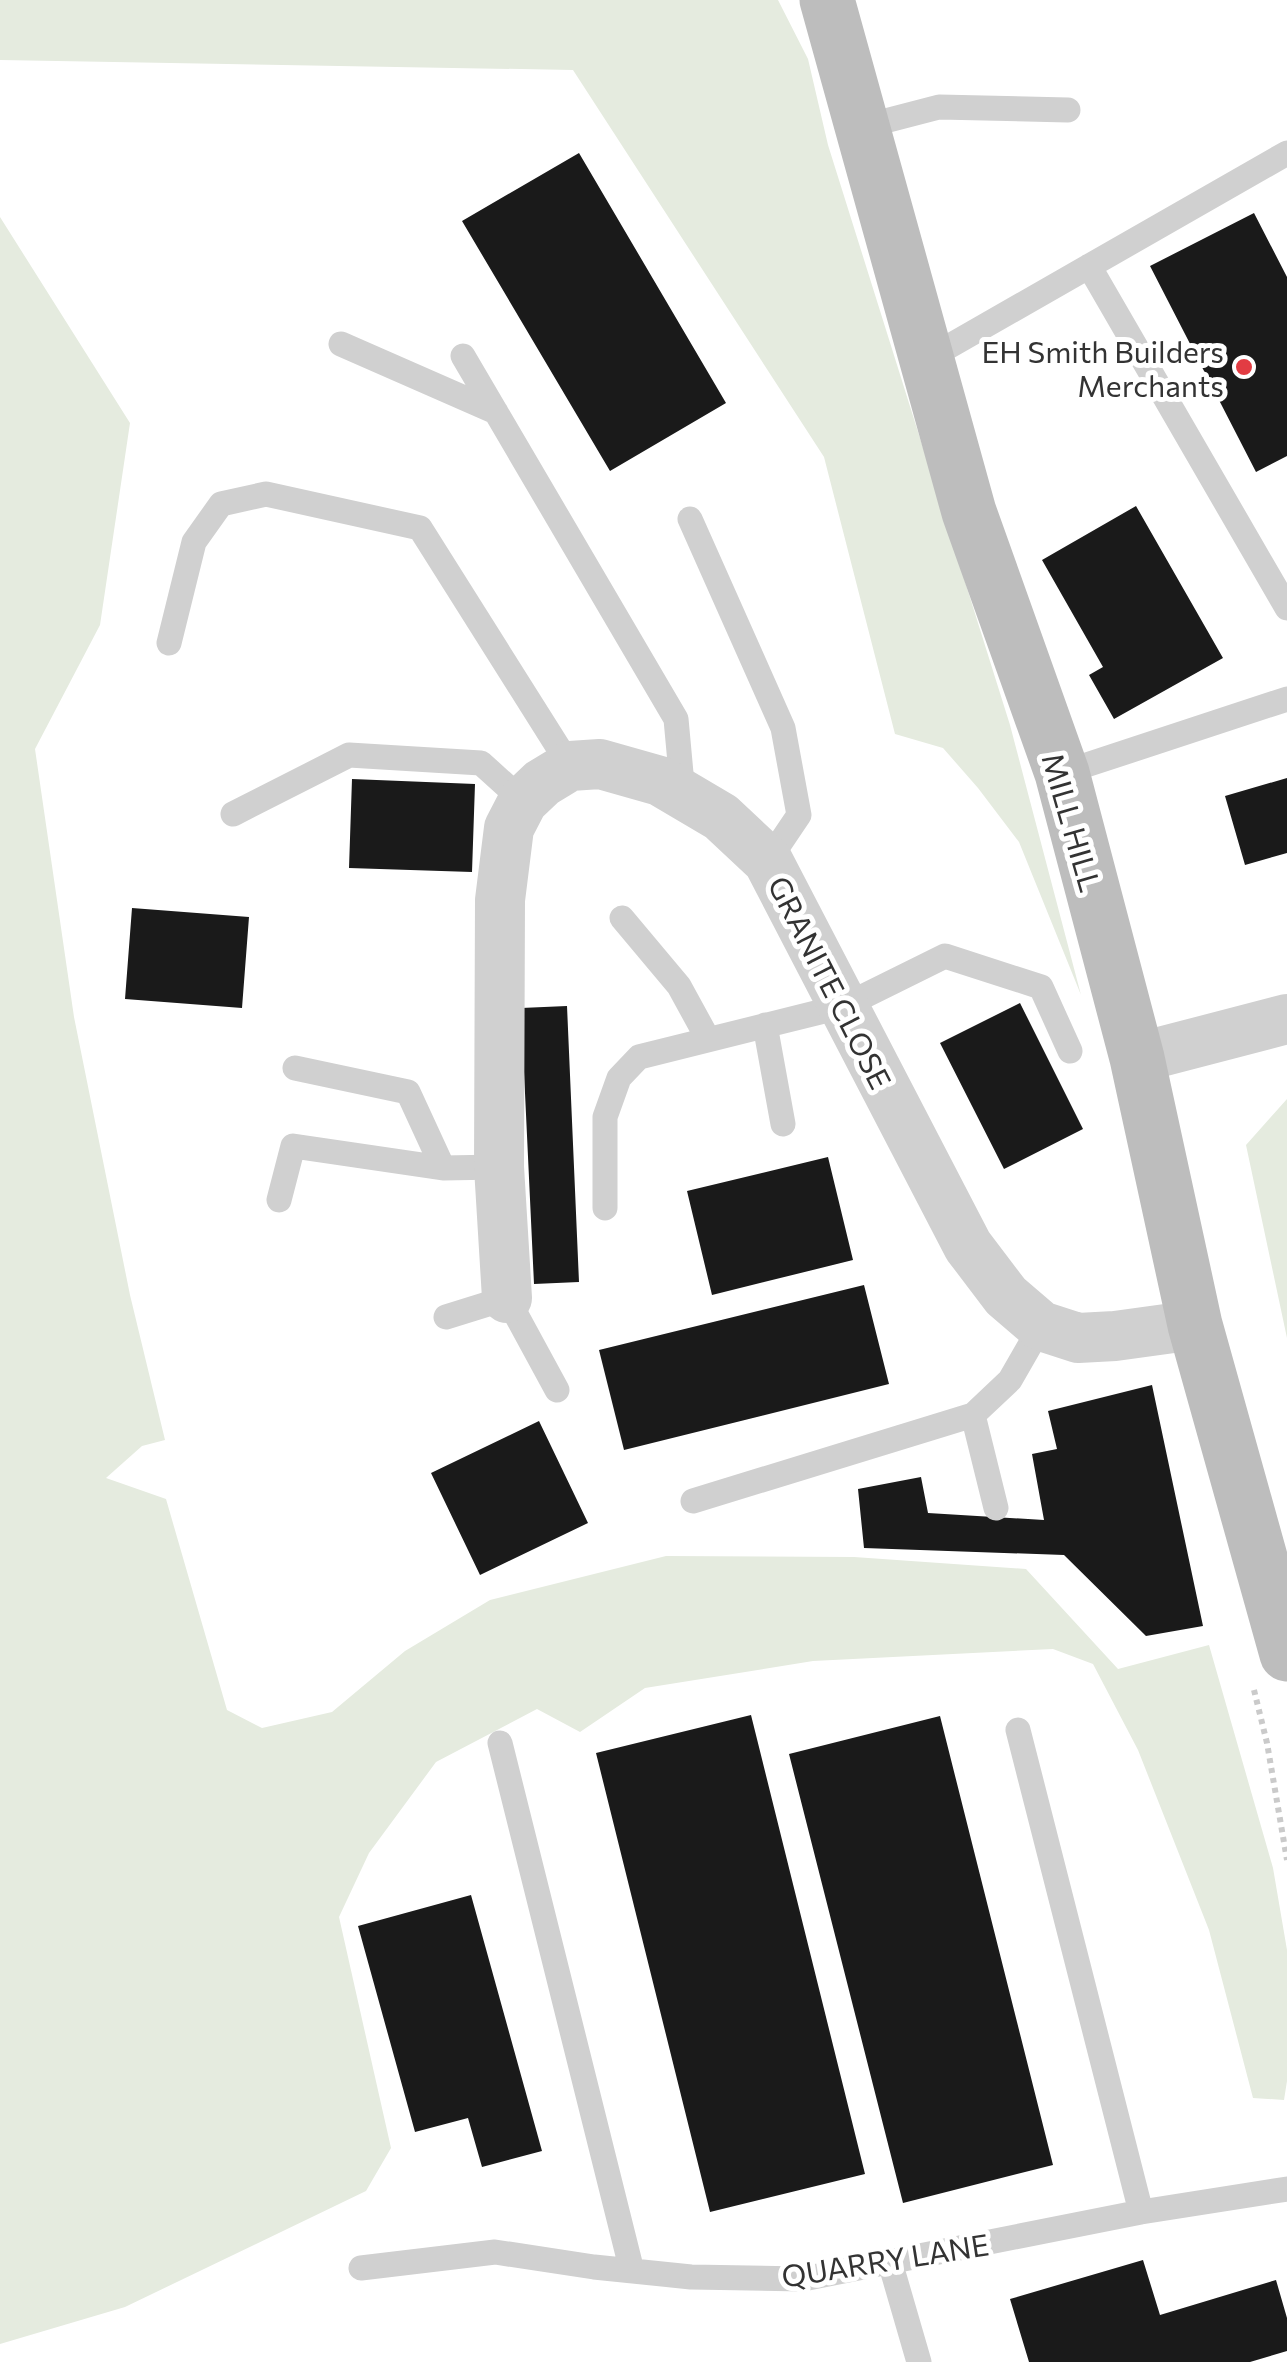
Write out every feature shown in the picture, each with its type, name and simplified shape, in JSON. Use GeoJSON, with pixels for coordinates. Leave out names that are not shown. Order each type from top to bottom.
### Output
{"type":"FeatureCollection","features":[{"type":"Feature","properties":{"kind":"main road","name":"MILL HILL"},"geometry":{"type":"LineString","coordinates":[[829,6],[969,512],[1062,773],[1136,1058],[1195,1325],[1287,1654]]}},
{"type":"Feature","properties":{"kind":"street","name":"GRANITE CLOSE"},"geometry":{"type":"LineString","coordinates":[[570,766],[600,764],[660,781],[721,817],[768,861],[968,1246],[1006,1296],[1042,1326],[1078,1338],[1195,1325]]}},
{"type":"Feature","properties":{"kind":"street"},"geometry":{"type":"LineString","coordinates":[[508,1298],[499,1167],[500,900],[509,828],[523,800],[570,766]]}},
{"type":"Feature","properties":{"kind":"street"},"geometry":{"type":"LineString","coordinates":[[1136,1058],[1287,1020]]}},
{"type":"Feature","properties":{"kind":"lane"},"geometry":{"type":"LineString","coordinates":[[862,127],[939,107],[1068,110]]}},
{"type":"Feature","properties":{"kind":"lane"},"geometry":{"type":"LineString","coordinates":[[926,359],[1287,153]]}},
{"type":"Feature","properties":{"kind":"lane"},"geometry":{"type":"LineString","coordinates":[[1090,266],[1287,608]]}},
{"type":"Feature","properties":{"kind":"lane"},"geometry":{"type":"LineString","coordinates":[[341,344],[496,412]]}},
{"type":"Feature","properties":{"kind":"lane"},"geometry":{"type":"LineString","coordinates":[[462,356],[676,719],[683,795]]}},
{"type":"Feature","properties":{"kind":"lane"},"geometry":{"type":"LineString","coordinates":[[169,643],[194,542],[222,504],[266,494],[420,528],[570,766]]}},
{"type":"Feature","properties":{"kind":"lane"},"geometry":{"type":"LineString","coordinates":[[690,519],[782,728],[799,815],[768,861]]}},
{"type":"Feature","properties":{"kind":"lane"},"geometry":{"type":"LineString","coordinates":[[1062,773],[1287,698]]}},
{"type":"Feature","properties":{"kind":"lane"},"geometry":{"type":"LineString","coordinates":[[233,814],[349,755],[481,763],[523,800]]}},
{"type":"Feature","properties":{"kind":"lane"},"geometry":{"type":"LineString","coordinates":[[622,918],[679,986],[708,1040]]}},
{"type":"Feature","properties":{"kind":"lane"},"geometry":{"type":"LineString","coordinates":[[605,1208],[605,1117],[620,1078],[639,1057],[844,1006],[945,956],[1042,986],[1070,1050]]}},
{"type":"Feature","properties":{"kind":"lane"},"geometry":{"type":"LineString","coordinates":[[765,1025],[783,1124]]}},
{"type":"Feature","properties":{"kind":"lane"},"geometry":{"type":"LineString","coordinates":[[295,1068],[408,1092],[443,1168]]}},
{"type":"Feature","properties":{"kind":"lane"},"geometry":{"type":"LineString","coordinates":[[280,1200],[293,1146],[443,1168],[499,1167]]}},
{"type":"Feature","properties":{"kind":"lane"},"geometry":{"type":"LineString","coordinates":[[446,1317],[508,1298],[557,1390]]}},
{"type":"Feature","properties":{"kind":"lane"},"geometry":{"type":"LineString","coordinates":[[694,1501],[973,1415],[1010,1380],[1042,1326]]}},
{"type":"Feature","properties":{"kind":"lane"},"geometry":{"type":"LineString","coordinates":[[973,1415],[996,1508]]}},
{"type":"Feature","properties":{"kind":"lane"},"geometry":{"type":"LineString","coordinates":[[1018,1730],[1141,2212]]}},
{"type":"Feature","properties":{"kind":"lane"},"geometry":{"type":"LineString","coordinates":[[500,1743],[632,2271]]}},
{"type":"Feature","properties":{"kind":"lane","name":"QUARRY LANE"},"geometry":{"type":"LineString","coordinates":[[361,2268],[495,2252],[690,2277],[803,2279],[1141,2212],[1287,2189]]}},
{"type":"Feature","properties":{"kind":"lane"},"geometry":{"type":"LineString","coordinates":[[890,2262],[919,2362]]}},
{"type":"Feature","properties":{"kind":"shaded area"},"geometry":{"type":"Polygon","coordinates":[[[0,0],[778,0],[808,59],[828,145],[1010,725],[1081,995],[1019,842],[943,748],[895,734],[824,457],[573,70],[0,60],[0,0]]]}},
{"type":"Feature","properties":{"kind":"shaded area"},"geometry":{"type":"Polygon","coordinates":[[[0,217],[130,423],[100,625],[35,749],[74,1017],[130,1295],[165,1440],[142,1446],[106,1478],[166,1499],[227,1710],[262,1728],[332,1712],[405,1651],[490,1600],[666,1556],[854,1557],[1026,1569],[1118,1669],[1209,1645],[1273,1868],[1287,1950],[1284,2100],[1253,2098],[1209,1930],[1138,1750],[1093,1664],[1053,1649],[813,1661],[645,1688],[580,1732],[537,1709],[436,1762],[369,1853],[339,1917],[391,2148],[366,2191],[125,2307],[0,2344],[0,217]]]}},
{"type":"Feature","properties":{"kind":"shaded area"},"geometry":{"type":"Polygon","coordinates":[[[1287,1099],[1287,1338],[1246,1145],[1287,1099]]]}},
{"type":"Feature","properties":{"kind":"building"},"geometry":{"type":"Polygon","coordinates":[[[579,153],[726,403],[610,471],[462,221],[579,153]]]}},
{"type":"Feature","properties":{"kind":"building","name":"EH Smith Builders Merchants"},"geometry":{"type":"Polygon","coordinates":[[[1254,213],[1287,277],[1287,456],[1256,472],[1150,266],[1254,213]]]}},
{"type":"Feature","properties":{"kind":"building"},"geometry":{"type":"Polygon","coordinates":[[[1136,506],[1223,658],[1114,719],[1089,675],[1103,667],[1042,560],[1136,506]]]}},
{"type":"Feature","properties":{"kind":"building"},"geometry":{"type":"Polygon","coordinates":[[[1287,778],[1287,853],[1245,865],[1225,796],[1287,778]]]}},
{"type":"Feature","properties":{"kind":"building"},"geometry":{"type":"Polygon","coordinates":[[[352,779],[475,784],[472,872],[349,868],[352,779]]]}},
{"type":"Feature","properties":{"kind":"building"},"geometry":{"type":"Polygon","coordinates":[[[132,908],[249,917],[242,1008],[125,999],[132,908]]]}},
{"type":"Feature","properties":{"kind":"building"},"geometry":{"type":"Polygon","coordinates":[[[1020,1003],[1083,1129],[1004,1169],[940,1043],[1020,1003]]]}},
{"type":"Feature","properties":{"kind":"building"},"geometry":{"type":"Polygon","coordinates":[[[567,1006],[579,1282],[534,1284],[521,1008],[567,1006]]]}},
{"type":"Feature","properties":{"kind":"building"},"geometry":{"type":"Polygon","coordinates":[[[828,1157],[853,1260],[712,1295],[687,1191],[828,1157]]]}},
{"type":"Feature","properties":{"kind":"building"},"geometry":{"type":"Polygon","coordinates":[[[864,1285],[889,1384],[624,1450],[599,1350],[864,1285]]]}},
{"type":"Feature","properties":{"kind":"building"},"geometry":{"type":"Polygon","coordinates":[[[1152,1385],[1203,1626],[1146,1636],[1064,1555],[864,1548],[858,1489],[921,1477],[928,1513],[1044,1520],[1032,1454],[1057,1449],[1048,1411],[1152,1385]]]}},
{"type":"Feature","properties":{"kind":"building"},"geometry":{"type":"Polygon","coordinates":[[[539,1421],[588,1523],[480,1575],[431,1473],[539,1421]]]}},
{"type":"Feature","properties":{"kind":"building"},"geometry":{"type":"Polygon","coordinates":[[[751,1715],[865,2174],[710,2212],[596,1753],[751,1715]]]}},
{"type":"Feature","properties":{"kind":"building"},"geometry":{"type":"Polygon","coordinates":[[[940,1716],[1053,2165],[903,2203],[789,1754],[940,1716]]]}},
{"type":"Feature","properties":{"kind":"building"},"geometry":{"type":"Polygon","coordinates":[[[471,1895],[542,2151],[482,2167],[468,2118],[415,2132],[358,1926],[471,1895]]]}},
{"type":"Feature","properties":{"kind":"building"},"geometry":{"type":"Polygon","coordinates":[[[1143,2260],[1160,2315],[1276,2280],[1287,2318],[1287,2351],[1250,2362],[1029,2362],[1010,2299],[1143,2260]]]}},
{"type":"Feature","properties":{"kind":"place","name":"EH Smith Builders Merchants"},"geometry":{"type":"Point","coordinates":[1244,367]}}]}
